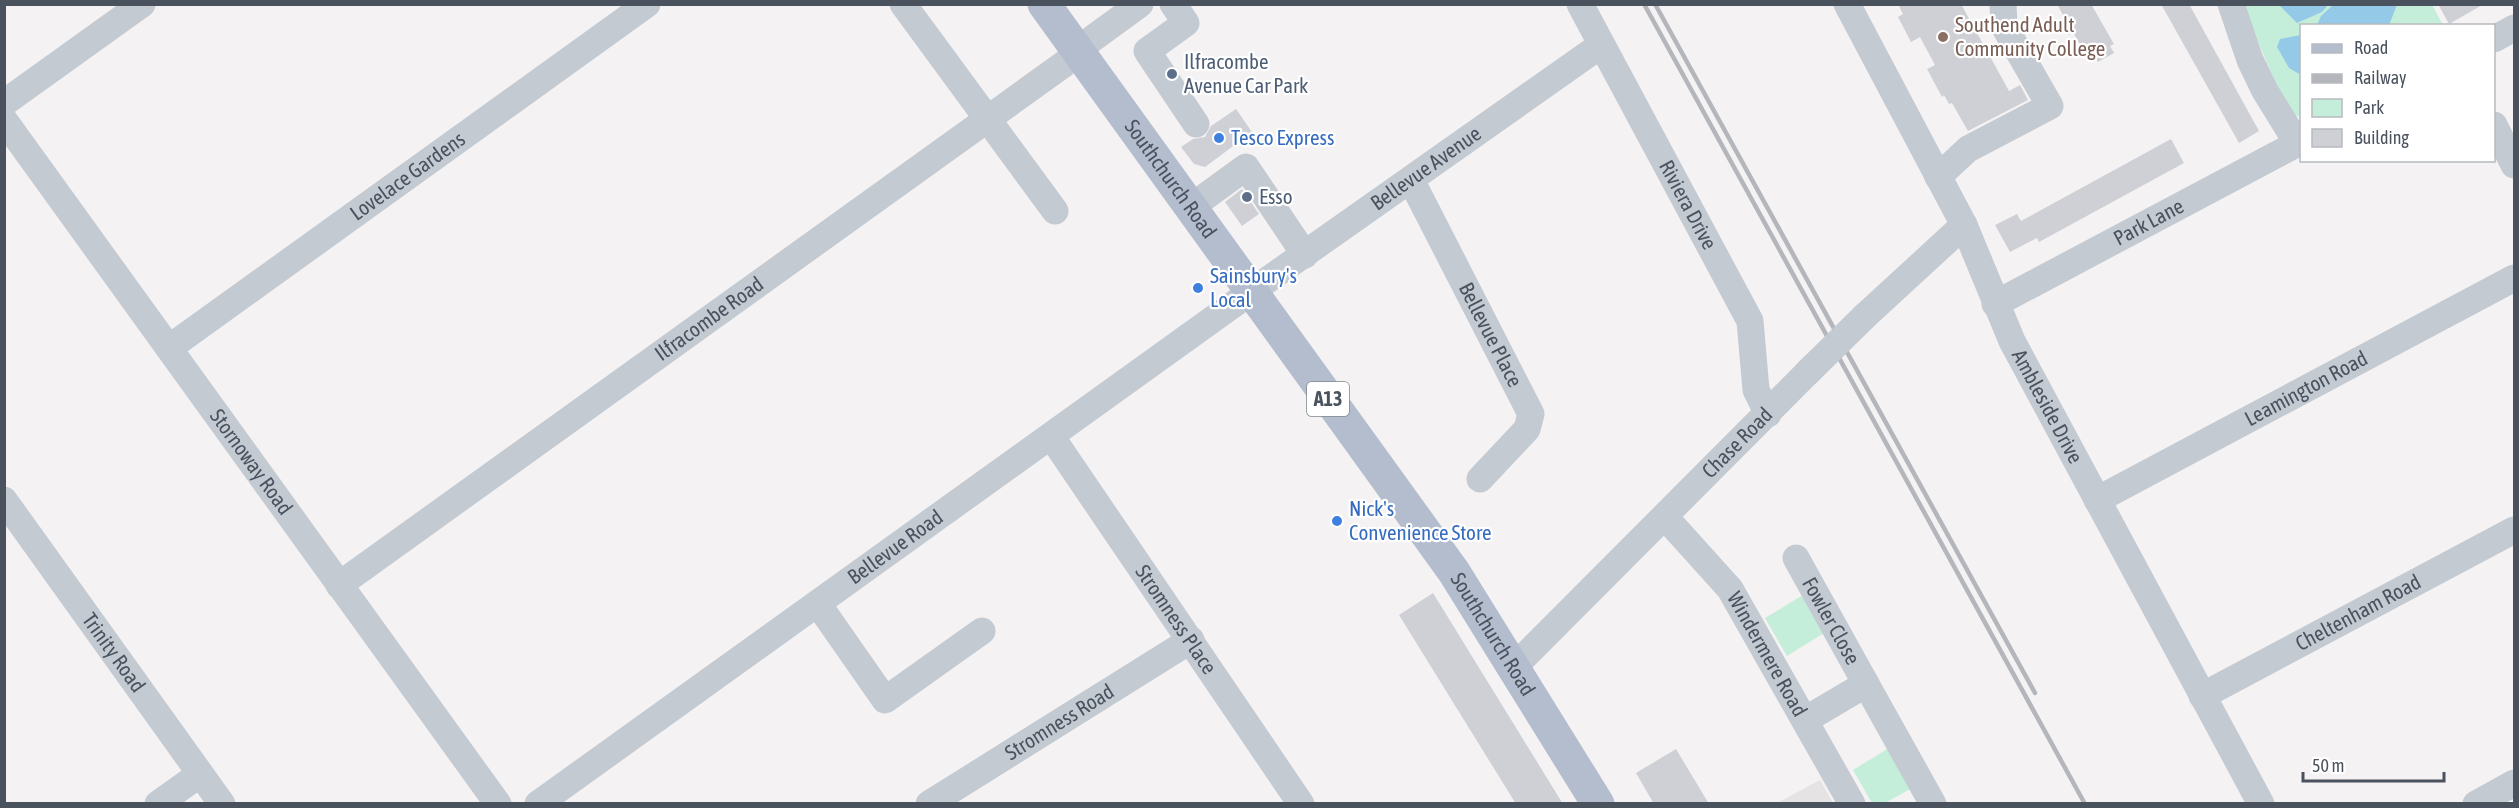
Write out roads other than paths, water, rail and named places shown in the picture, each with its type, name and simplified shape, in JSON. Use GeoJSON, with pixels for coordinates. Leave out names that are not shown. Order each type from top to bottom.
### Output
{"type":"FeatureCollection","features":[{"type":"Feature","properties":{"kind":"main road","name":"Southchurch Road"},"geometry":{"type":"LineString","coordinates":[[1044,4],[1454,572],[1515,666],[1598,804]]}},
{"type":"Feature","properties":{"kind":"street"},"geometry":{"type":"LineString","coordinates":[[4,102],[142,4]]}},
{"type":"Feature","properties":{"kind":"street","name":"Lovelace Gardens"},"geometry":{"type":"LineString","coordinates":[[170,348],[647,4]]}},
{"type":"Feature","properties":{"kind":"street"},"geometry":{"type":"LineString","coordinates":[[903,4],[1055,211]]}},
{"type":"Feature","properties":{"kind":"street","name":"Ilfracombe Road"},"geometry":{"type":"LineString","coordinates":[[339,585],[987,119],[1140,4]]}},
{"type":"Feature","properties":{"kind":"street"},"geometry":{"type":"LineString","coordinates":[[1173,4],[1186,23],[1147,51],[1196,123]]}},
{"type":"Feature","properties":{"kind":"street","name":"Riviera Drive"},"geometry":{"type":"LineString","coordinates":[[1580,4],[1750,321],[1756,390],[1768,414]]}},
{"type":"Feature","properties":{"kind":"street","name":"Ambleside Drive"},"geometry":{"type":"LineString","coordinates":[[1846,4],[1964,225],[2012,341],[2261,804]]}},
{"type":"Feature","properties":{"kind":"street"},"geometry":{"type":"LineString","coordinates":[[1938,177],[1968,149],[2050,106],[2004,26],[2003,4]]}},
{"type":"Feature","properties":{"kind":"street"},"geometry":{"type":"LineString","coordinates":[[2231,4],[2250,60],[2265,92],[2299,142]]}},
{"type":"Feature","properties":{"kind":"street"},"geometry":{"type":"LineString","coordinates":[[2495,38],[2514,28]]}},
{"type":"Feature","properties":{"kind":"street","name":"Bellevue Avenue"},"geometry":{"type":"LineString","coordinates":[[1252,291],[1601,45]]}},
{"type":"Feature","properties":{"kind":"street","name":"Stornoway Road"},"geometry":{"type":"LineString","coordinates":[[4,120],[498,804]]}},
{"type":"Feature","properties":{"kind":"street"},"geometry":{"type":"LineString","coordinates":[[2495,129],[2514,165]]}},
{"type":"Feature","properties":{"kind":"street","name":"Park Lane"},"geometry":{"type":"LineString","coordinates":[[1995,304],[2299,142]]}},
{"type":"Feature","properties":{"kind":"street"},"geometry":{"type":"LineString","coordinates":[[1191,207],[1246,167],[1305,255]]}},
{"type":"Feature","properties":{"kind":"street","name":"Bellevue Place"},"geometry":{"type":"LineString","coordinates":[[1411,180],[1531,414],[1527,429],[1480,479]]}},
{"type":"Feature","properties":{"kind":"street","name":"Chase Road"},"geometry":{"type":"LineString","coordinates":[[1515,666],[1865,316],[1964,225]]}},
{"type":"Feature","properties":{"kind":"street","name":"Leamington Road"},"geometry":{"type":"LineString","coordinates":[[2097,500],[2514,278]]}},
{"type":"Feature","properties":{"kind":"street","name":"Bellevue Road"},"geometry":{"type":"LineString","coordinates":[[538,804],[1252,291]]}},
{"type":"Feature","properties":{"kind":"street","name":"Stromness Place"},"geometry":{"type":"LineString","coordinates":[[1051,436],[1191,640],[1290,800]]}},
{"type":"Feature","properties":{"kind":"street","name":"Trinity Road"},"geometry":{"type":"LineString","coordinates":[[4,500],[222,804]]}},
{"type":"Feature","properties":{"kind":"street","name":"Windermere Road"},"geometry":{"type":"LineString","coordinates":[[1665,517],[1730,589],[1852,804]]}},
{"type":"Feature","properties":{"kind":"street","name":"Cheltenham Road"},"geometry":{"type":"LineString","coordinates":[[2202,696],[2514,531]]}},
{"type":"Feature","properties":{"kind":"street","name":"Fowler Close"},"geometry":{"type":"LineString","coordinates":[[1796,558],[1934,804]]}},
{"type":"Feature","properties":{"kind":"street"},"geometry":{"type":"LineString","coordinates":[[818,604],[885,700],[982,631]]}},
{"type":"Feature","properties":{"kind":"street","name":"Stromness Road"},"geometry":{"type":"LineString","coordinates":[[929,804],[1191,640]]}},
{"type":"Feature","properties":{"kind":"street","name":"Fowler Close"},"geometry":{"type":"LineString","coordinates":[[1805,720],[1866,684]]}},
{"type":"Feature","properties":{"kind":"street"},"geometry":{"type":"LineString","coordinates":[[158,804],[200,774]]}},
{"type":"Feature","properties":{"kind":"street"},"geometry":{"type":"LineString","coordinates":[[2476,804],[2514,783]]}},
{"type":"Feature","properties":{"kind":"water"},"geometry":{"type":"Polygon","coordinates":[[[2333,4],[2397,5],[2389,24],[2317,24],[2321,16],[2333,4]]]}},
{"type":"Feature","properties":{"kind":"water"},"geometry":{"type":"Polygon","coordinates":[[[2279,5],[2328,5],[2322,12],[2297,23],[2279,5]]]}},
{"type":"Feature","properties":{"kind":"water"},"geometry":{"type":"Polygon","coordinates":[[[2300,35],[2300,74],[2289,68],[2277,47],[2280,39],[2300,35]]]}},
{"type":"Feature","properties":{"kind":"railway"},"geometry":{"type":"LineString","coordinates":[[1644,4],[2085,804]]}},
{"type":"Feature","properties":{"kind":"railway"},"geometry":{"type":"LineString","coordinates":[[1655,4],[2035,693]]}},
{"type":"Feature","properties":{"kind":"place","name":"Southend Adult Community College"},"geometry":{"type":"Point","coordinates":[1943,37]}},
{"type":"Feature","properties":{"kind":"place","name":"Ilfracombe Avenue Car Park"},"geometry":{"type":"Point","coordinates":[1172,74]}},
{"type":"Feature","properties":{"kind":"place","name":"Tesco Express"},"geometry":{"type":"Point","coordinates":[1219,138]}},
{"type":"Feature","properties":{"kind":"place","name":"Esso"},"geometry":{"type":"Point","coordinates":[1247,197]}},
{"type":"Feature","properties":{"kind":"place","name":"Sainsbury's Local"},"geometry":{"type":"Point","coordinates":[1198,288]}},
{"type":"Feature","properties":{"kind":"place","name":"Nick's Convenience Store"},"geometry":{"type":"Point","coordinates":[1337,521]}}]}
